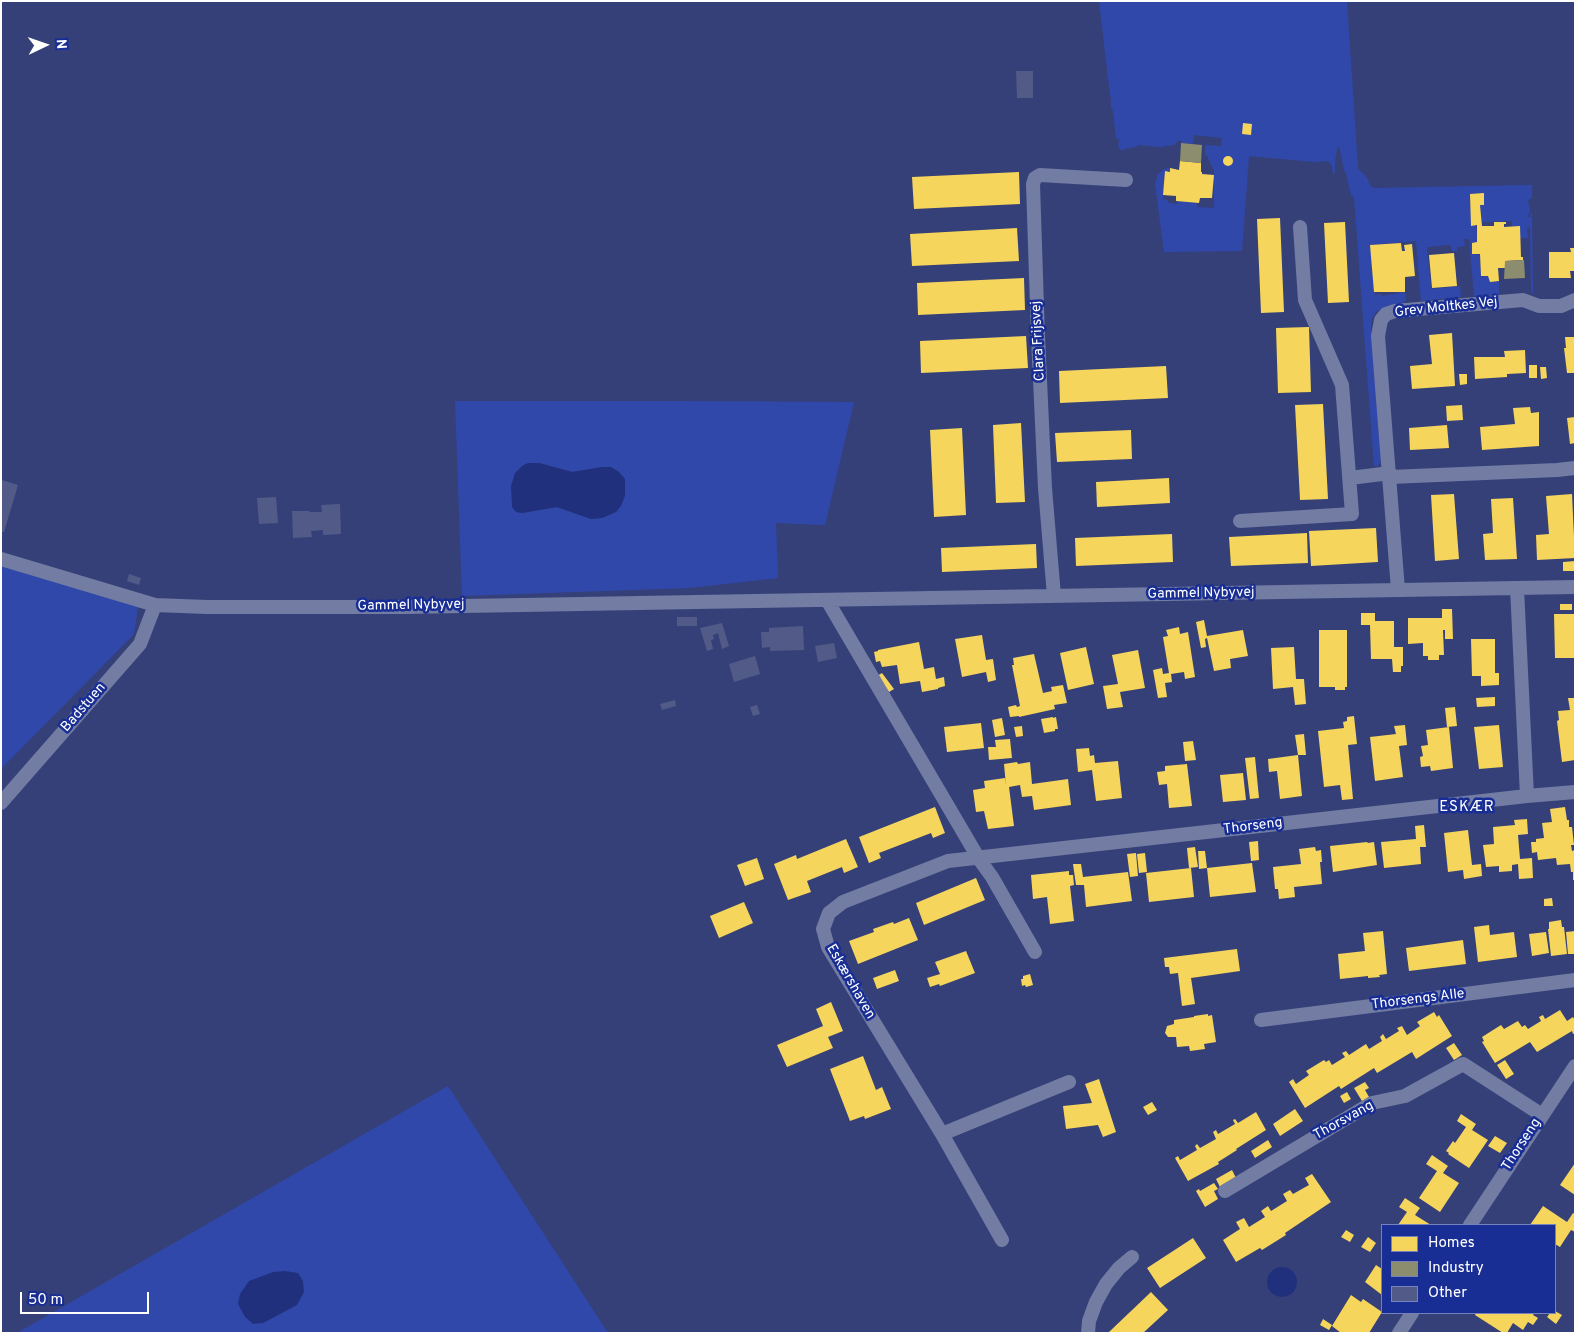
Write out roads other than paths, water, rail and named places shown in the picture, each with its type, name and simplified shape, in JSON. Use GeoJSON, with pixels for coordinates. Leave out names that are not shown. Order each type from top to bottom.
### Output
{"type":"FeatureCollection","features":[{"type":"Feature","properties":{"kind":"street","name":"Clara Frijsvej"},"geometry":{"type":"LineString","coordinates":[[1054,596],[1045,488],[1033,184],[1035,178],[1040,175],[1126,180]]}},
{"type":"Feature","properties":{"kind":"street"},"geometry":{"type":"LineString","coordinates":[[1240,521],[1352,514],[1342,385],[1305,300],[1300,227]]}},
{"type":"Feature","properties":{"kind":"street","name":"Grev Moltkes Vej"},"geometry":{"type":"LineString","coordinates":[[1398,590],[1378,336],[1379,326],[1383,317],[1395,311],[1523,300],[1539,306],[1560,306],[1575,300]]}},
{"type":"Feature","properties":{"kind":"street"},"geometry":{"type":"LineString","coordinates":[[1350,478],[1575,468]]}},
{"type":"Feature","properties":{"kind":"street","name":"Gammel Nybyvej"},"geometry":{"type":"LineString","coordinates":[[1,558],[155,605],[207,607],[405,607],[1575,587]]}},
{"type":"Feature","properties":{"kind":"street"},"geometry":{"type":"LineString","coordinates":[[1517,588],[1527,796]]}},
{"type":"Feature","properties":{"kind":"street"},"geometry":{"type":"LineString","coordinates":[[828,600],[979,859],[992,877],[1036,952]]}},
{"type":"Feature","properties":{"kind":"street","name":"Badstuen"},"geometry":{"type":"LineString","coordinates":[[1,803],[140,644],[155,605]]}},
{"type":"Feature","properties":{"kind":"street","name":"Thorseng"},"geometry":{"type":"LineString","coordinates":[[979,859],[1575,792]]}},
{"type":"Feature","properties":{"kind":"street","name":"Eskærshaven"},"geometry":{"type":"LineString","coordinates":[[979,859],[948,862],[843,902],[829,913],[823,929],[828,947],[942,1134],[1002,1240]]}},
{"type":"Feature","properties":{"kind":"street","name":"Thorsengs Alle"},"geometry":{"type":"LineString","coordinates":[[1261,1020],[1575,980]]}},
{"type":"Feature","properties":{"kind":"street","name":"Thorsvang"},"geometry":{"type":"LineString","coordinates":[[1225,1191],[1372,1103],[1405,1096],[1463,1064],[1542,1115]]}},
{"type":"Feature","properties":{"kind":"street","name":"Thorseng"},"geometry":{"type":"LineString","coordinates":[[1471,1224],[1575,1066]]}},
{"type":"Feature","properties":{"kind":"street"},"geometry":{"type":"LineString","coordinates":[[942,1134],[1069,1082]]}},
{"type":"Feature","properties":{"kind":"street"},"geometry":{"type":"LineString","coordinates":[[1088,1333],[1096,1302],[1106,1284],[1119,1268],[1132,1257]]}},
{"type":"Feature","properties":{"kind":"street"},"geometry":{"type":"LineString","coordinates":[[1399,1333],[1411,1314]]}},
{"type":"Feature","properties":{"kind":"district","name":"ESKÆR"},"geometry":{"type":"Point","coordinates":[1467,808]}}]}
